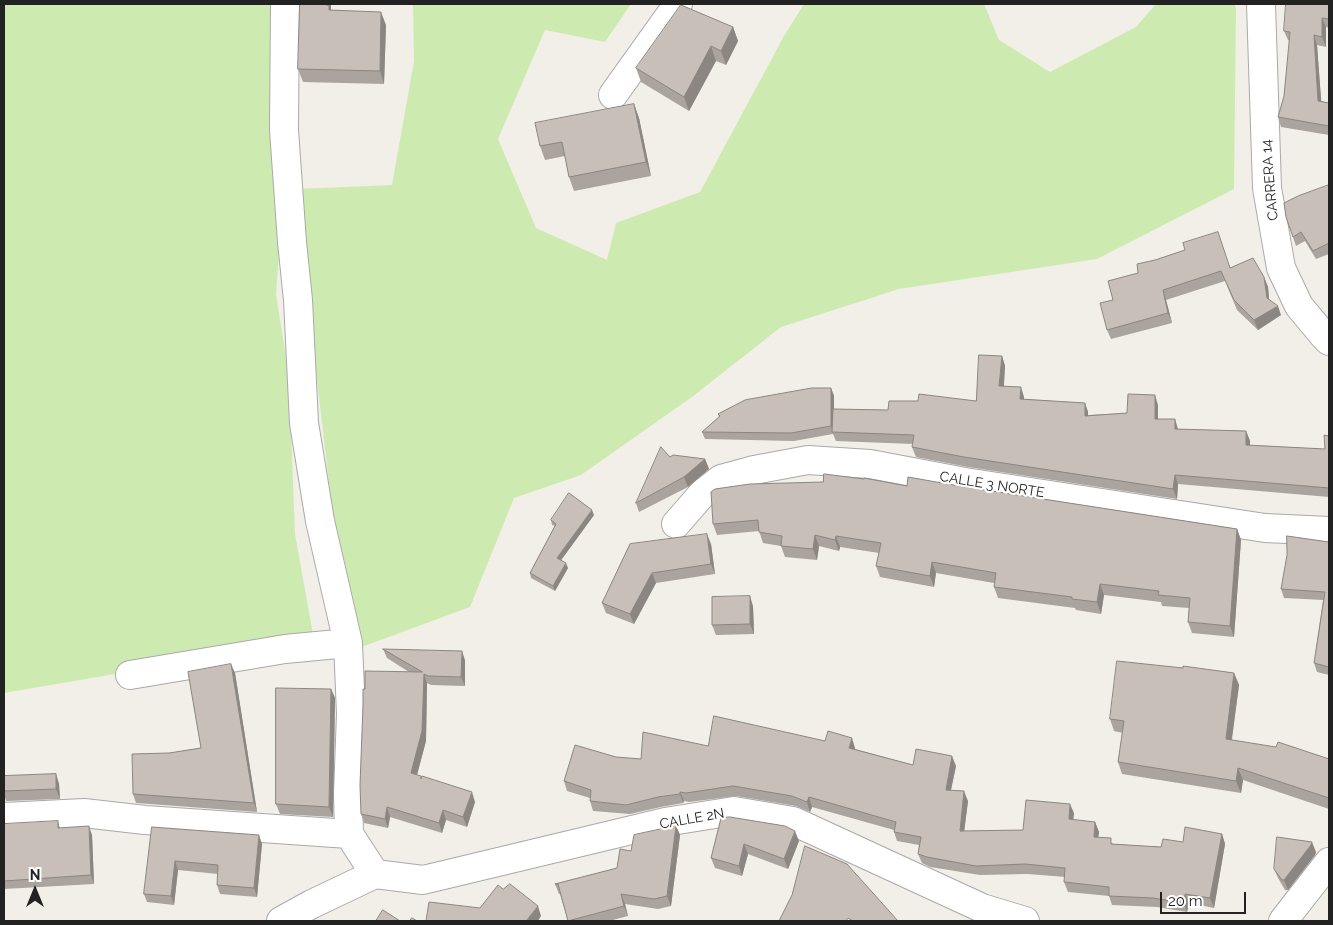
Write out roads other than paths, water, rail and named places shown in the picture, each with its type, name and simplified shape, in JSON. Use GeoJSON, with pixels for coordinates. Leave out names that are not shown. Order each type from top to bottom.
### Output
{"type":"FeatureCollection","features":[{"type":"Feature","properties":{"kind":"street"},"geometry":{"type":"LineString","coordinates":[[281,921],[375,874],[349,834],[348,794],[351,714],[348,643],[320,520],[304,423],[298,300],[284,130],[285,4]]}},
{"type":"Feature","properties":{"kind":"street"},"geometry":{"type":"LineString","coordinates":[[613,95],[678,4]]}},
{"type":"Feature","properties":{"kind":"street","name":"CARRERA 14"},"geometry":{"type":"LineString","coordinates":[[1261,4],[1267,188],[1281,268],[1299,306],[1329,341]]}},
{"type":"Feature","properties":{"kind":"street","name":"CALLE 3 NORTE"},"geometry":{"type":"LineString","coordinates":[[676,524],[703,493],[721,479],[754,470],[808,460],[870,464],[965,482],[1265,528],[1329,531]]}},
{"type":"Feature","properties":{"kind":"street"},"geometry":{"type":"LineString","coordinates":[[130,675],[285,649],[348,643]]}},
{"type":"Feature","properties":{"kind":"street","name":"CALLE 2N"},"geometry":{"type":"LineString","coordinates":[[375,874],[424,880],[665,822],[734,811],[793,822],[982,908],[1025,921]]}},
{"type":"Feature","properties":{"kind":"street"},"geometry":{"type":"LineString","coordinates":[[4,817],[84,813],[145,820],[349,834]]}},
{"type":"Feature","properties":{"kind":"street"},"geometry":{"type":"LineString","coordinates":[[1284,921],[1329,862]]}}]}
